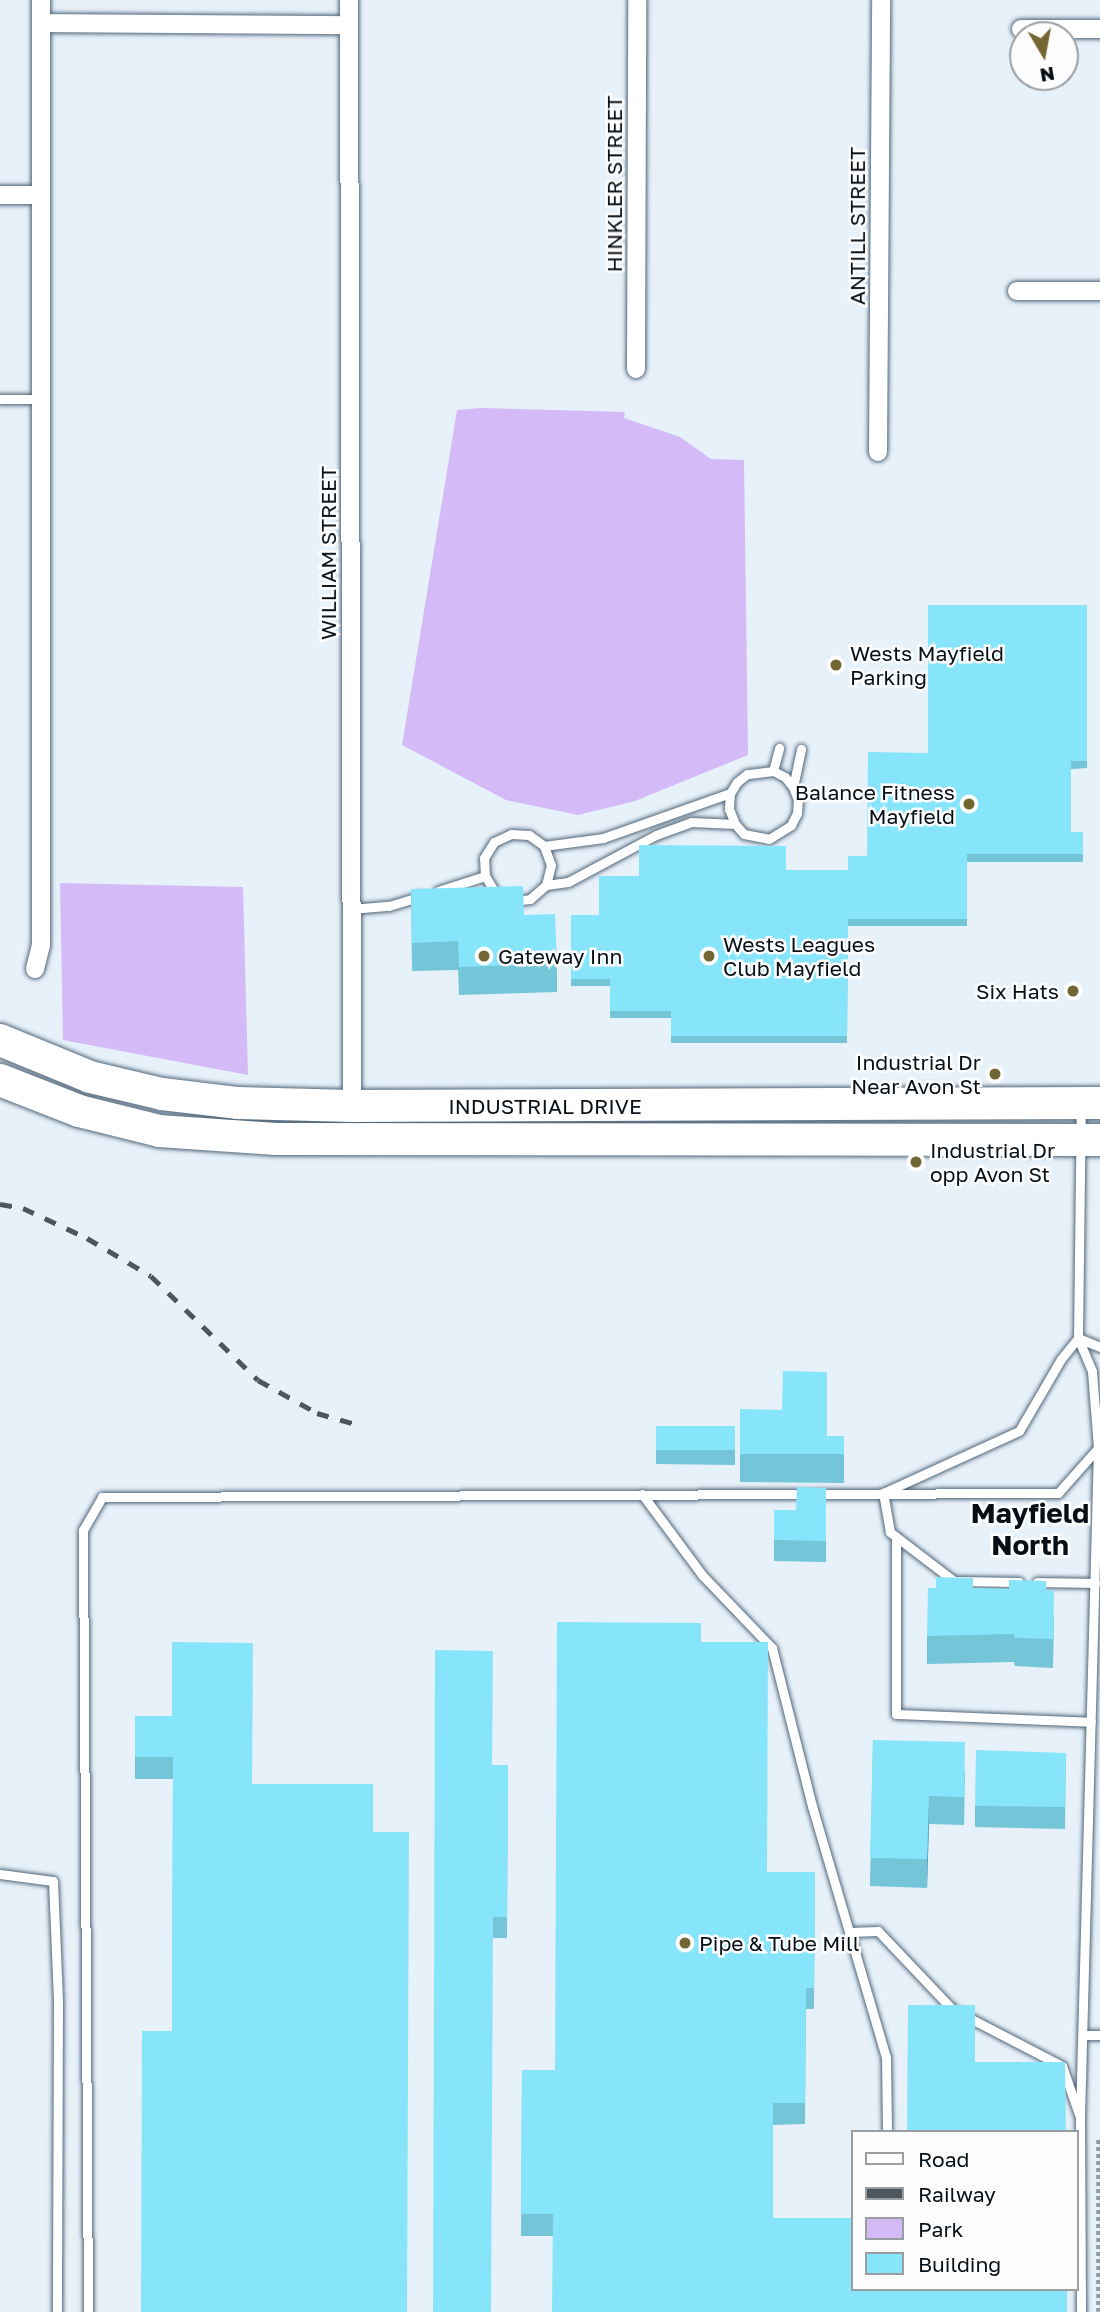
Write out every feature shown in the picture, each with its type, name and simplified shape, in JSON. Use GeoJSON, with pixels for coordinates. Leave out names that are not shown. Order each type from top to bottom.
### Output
{"type":"FeatureCollection","features":[{"type":"Feature","properties":{"kind":"highway","name":"INDUSTRIAL DRIVE"},"geometry":{"type":"LineString","coordinates":[[0,1040],[90,1077],[162,1094],[238,1103],[352,1106],[1090,1103]]}},
{"type":"Feature","properties":{"kind":"highway","name":"INDUSTRIAL DRIVE"},"geometry":{"type":"LineString","coordinates":[[2,1083],[79,1111],[159,1131],[276,1139],[1090,1140]]}},
{"type":"Feature","properties":{"kind":"street"},"geometry":{"type":"LineString","coordinates":[[35,969],[41,945],[41,0]]}},
{"type":"Feature","properties":{"kind":"street","name":"WILLIAM STREET"},"geometry":{"type":"LineString","coordinates":[[349,0],[352,1106]]}},
{"type":"Feature","properties":{"kind":"street","name":"HINKLER STREET"},"geometry":{"type":"LineString","coordinates":[[636,369],[637,0]]}},
{"type":"Feature","properties":{"kind":"street","name":"ANTILL STREET"},"geometry":{"type":"LineString","coordinates":[[878,452],[881,0]]}},
{"type":"Feature","properties":{"kind":"street"},"geometry":{"type":"LineString","coordinates":[[41,23],[349,25]]}},
{"type":"Feature","properties":{"kind":"street"},"geometry":{"type":"LineString","coordinates":[[1079,29],[1100,29]]}},
{"type":"Feature","properties":{"kind":"street"},"geometry":{"type":"LineString","coordinates":[[0,195],[39,195]]}},
{"type":"Feature","properties":{"kind":"street"},"geometry":{"type":"LineString","coordinates":[[1017,290],[1100,291]]}},
{"type":"Feature","properties":{"kind":"street"},"geometry":{"type":"LineString","coordinates":[[198,1133],[199,1098]]}},
{"type":"Feature","properties":{"kind":"lane"},"geometry":{"type":"LineString","coordinates":[[0,399],[40,399]]}},
{"type":"Feature","properties":{"kind":"lane"},"geometry":{"type":"LineString","coordinates":[[773,771],[779,748]]}},
{"type":"Feature","properties":{"kind":"lane"},"geometry":{"type":"LineString","coordinates":[[730,793],[729,809],[735,824],[744,834],[769,839],[782,834],[797,813],[793,787],[801,749]]}},
{"type":"Feature","properties":{"kind":"lane"},"geometry":{"type":"LineString","coordinates":[[544,846],[603,838],[730,793],[747,774],[773,771],[785,777],[793,787]]}},
{"type":"Feature","properties":{"kind":"lane"},"geometry":{"type":"LineString","coordinates":[[546,885],[551,865],[544,846],[529,835],[511,834],[502,837],[494,842],[484,858],[485,876],[496,894],[509,900],[530,899],[546,885],[568,882],[656,835],[691,822],[735,824]]}},
{"type":"Feature","properties":{"kind":"lane"},"geometry":{"type":"LineString","coordinates":[[351,909],[389,906],[485,876]]}},
{"type":"Feature","properties":{"kind":"lane"},"geometry":{"type":"LineString","coordinates":[[1081,2312],[1080,2117],[1098,1448],[1092,1371],[1078,1338],[1090,1103]]}},
{"type":"Feature","properties":{"kind":"lane"},"geometry":{"type":"LineString","coordinates":[[1078,1338],[1100,1347]]}},
{"type":"Feature","properties":{"kind":"lane"},"geometry":{"type":"LineString","coordinates":[[883,1493],[1019,1432],[1061,1359],[1078,1338]]}},
{"type":"Feature","properties":{"kind":"lane"},"geometry":{"type":"LineString","coordinates":[[88,2312],[83,1530],[102,1497],[1059,1493],[1098,1448]]}},
{"type":"Feature","properties":{"kind":"lane"},"geometry":{"type":"LineString","coordinates":[[883,1493],[890,1532],[954,1581],[1095,1583]]}},
{"type":"Feature","properties":{"kind":"lane"},"geometry":{"type":"LineString","coordinates":[[642,1494],[703,1576],[772,1648],[812,1806],[887,2057],[887,2130]]}},
{"type":"Feature","properties":{"kind":"lane"},"geometry":{"type":"LineString","coordinates":[[896,1537],[896,1713],[1091,1722]]}},
{"type":"Feature","properties":{"kind":"lane"},"geometry":{"type":"LineString","coordinates":[[0,1874],[53,1881],[58,2000],[57,2312]]}},
{"type":"Feature","properties":{"kind":"lane"},"geometry":{"type":"LineString","coordinates":[[849,1932],[878,1931],[952,2009],[1062,2066],[1080,2117]]}},
{"type":"Feature","properties":{"kind":"lane"},"geometry":{"type":"LineString","coordinates":[[1083,2035],[1100,2035]]}},
{"type":"Feature","properties":{"kind":"path"},"geometry":{"type":"LineString","coordinates":[[1098,2140],[1098,2312]]}},
{"type":"Feature","properties":{"kind":"green space"},"geometry":{"type":"Polygon","coordinates":[[[481,408],[625,412],[624,418],[680,437],[711,459],[744,460],[748,755],[635,801],[578,815],[506,800],[402,745],[457,410],[481,408]]]}},
{"type":"Feature","properties":{"kind":"green space"},"geometry":{"type":"Polygon","coordinates":[[[60,883],[243,887],[248,1075],[63,1040],[60,883]]]}},
{"type":"Feature","properties":{"kind":"building"},"geometry":{"type":"Polygon","coordinates":[[[928,605],[1087,605],[1087,761],[1071,761],[1071,832],[1083,832],[1083,854],[967,854],[967,919],[848,919],[847,1036],[671,1036],[671,1011],[610,1011],[610,979],[571,979],[571,915],[599,915],[599,876],[639,876],[639,845],[786,846],[786,870],[848,870],[848,856],[867,856],[868,752],[928,753],[928,605]]]}},
{"type":"Feature","properties":{"kind":"building"},"geometry":{"type":"Polygon","coordinates":[[[523,886],[524,915],[555,914],[557,964],[459,967],[458,941],[412,943],[411,889],[523,886]]]}},
{"type":"Feature","properties":{"kind":"building"},"geometry":{"type":"Polygon","coordinates":[[[783,1371],[827,1372],[827,1436],[844,1436],[844,1454],[740,1454],[740,1409],[782,1410],[783,1371]]]}},
{"type":"Feature","properties":{"kind":"building"},"geometry":{"type":"Polygon","coordinates":[[[656,1426],[735,1426],[735,1450],[656,1450],[656,1426]]]}},
{"type":"Feature","properties":{"kind":"building"},"geometry":{"type":"Polygon","coordinates":[[[797,1487],[826,1488],[826,1541],[774,1540],[774,1510],[796,1510],[797,1487]]]}},
{"type":"Feature","properties":{"kind":"building"},"geometry":{"type":"Polygon","coordinates":[[[936,1577],[973,1578],[973,1588],[1009,1589],[1009,1580],[1046,1581],[1046,1590],[1054,1591],[1053,1639],[1015,1638],[1014,1634],[927,1636],[928,1588],[936,1588],[936,1577]]]}},
{"type":"Feature","properties":{"kind":"building","name":"Pipe & Tube Mill"},"geometry":{"type":"Polygon","coordinates":[[[557,1622],[701,1623],[701,1642],[768,1642],[767,1872],[815,1872],[814,1988],[806,1988],[805,2103],[773,2103],[773,2218],[852,2218],[852,2291],[1067,2291],[1067,2312],[552,2312],[553,2214],[521,2214],[522,2070],[555,2070],[557,1622]]]}},
{"type":"Feature","properties":{"kind":"building"},"geometry":{"type":"Polygon","coordinates":[[[172,1642],[253,1643],[252,1784],[373,1784],[373,1832],[409,1832],[407,2312],[141,2312],[142,2031],[172,2031],[173,1757],[135,1757],[135,1716],[172,1716],[172,1642]]]}},
{"type":"Feature","properties":{"kind":"building"},"geometry":{"type":"Polygon","coordinates":[[[435,1650],[493,1651],[492,1765],[508,1765],[507,1917],[493,1917],[491,2312],[433,2312],[435,1650]]]}},
{"type":"Feature","properties":{"kind":"building"},"geometry":{"type":"Polygon","coordinates":[[[873,1740],[965,1742],[964,1797],[929,1796],[927,1859],[870,1858],[873,1740]]]}},
{"type":"Feature","properties":{"kind":"building"},"geometry":{"type":"Polygon","coordinates":[[[976,1750],[1066,1753],[1065,1807],[975,1806],[976,1750]]]}},
{"type":"Feature","properties":{"kind":"building"},"geometry":{"type":"Polygon","coordinates":[[[908,2005],[975,2005],[975,2062],[1065,2062],[1066,2130],[907,2130],[908,2005]]]}},
{"type":"Feature","properties":{"kind":"railway"},"geometry":{"type":"LineString","coordinates":[[0,1204],[23,1208],[87,1238],[151,1276],[258,1380],[317,1413],[359,1425]]}},
{"type":"Feature","properties":{"kind":"place","name":"Wests Mayfield Parking"},"geometry":{"type":"Point","coordinates":[836,665]}},
{"type":"Feature","properties":{"kind":"place","name":"Balance Fitness Mayfield"},"geometry":{"type":"Point","coordinates":[969,804]}},
{"type":"Feature","properties":{"kind":"place","name":"Gateway Inn"},"geometry":{"type":"Point","coordinates":[484,956]}},
{"type":"Feature","properties":{"kind":"place","name":"Wests Leagues Club Mayfield"},"geometry":{"type":"Point","coordinates":[709,956]}},
{"type":"Feature","properties":{"kind":"place","name":"Six Hats"},"geometry":{"type":"Point","coordinates":[1073,991]}},
{"type":"Feature","properties":{"kind":"place","name":"Industrial Dr Near Avon St"},"geometry":{"type":"Point","coordinates":[995,1074]}},
{"type":"Feature","properties":{"kind":"place","name":"Industrial Dr opp Avon St"},"geometry":{"type":"Point","coordinates":[916,1162]}},
{"type":"Feature","properties":{"kind":"place","name":"Pipe & Tube Mill"},"geometry":{"type":"Point","coordinates":[685,1943]}},
{"type":"Feature","properties":{"kind":"district","name":"Mayfield North"},"geometry":{"type":"Point","coordinates":[1030,1529]}}]}
